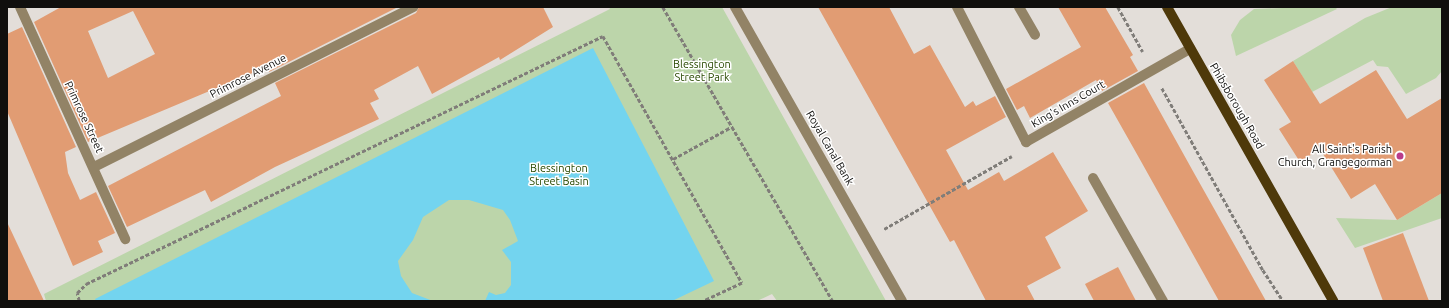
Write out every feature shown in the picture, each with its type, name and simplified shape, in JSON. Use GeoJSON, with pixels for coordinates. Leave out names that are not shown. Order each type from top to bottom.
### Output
{"type":"FeatureCollection","features":[{"type":"Feature","properties":{"kind":"main road","name":"Phibsborough Road"},"geometry":{"type":"LineString","coordinates":[[1168,7],[1190,49],[1333,301]]}},
{"type":"Feature","properties":{"kind":"street","name":"Primrose Street"},"geometry":{"type":"LineString","coordinates":[[20,7],[94,167],[125,239]]}},
{"type":"Feature","properties":{"kind":"street","name":"Primrose Avenue"},"geometry":{"type":"LineString","coordinates":[[94,167],[413,7]]}},
{"type":"Feature","properties":{"kind":"street","name":"Royal Canal Bank"},"geometry":{"type":"LineString","coordinates":[[735,7],[868,238],[902,301]]}},
{"type":"Feature","properties":{"kind":"street","name":"King's Inns Court"},"geometry":{"type":"LineString","coordinates":[[957,7],[1026,142],[1190,49]]}},
{"type":"Feature","properties":{"kind":"street"},"geometry":{"type":"LineString","coordinates":[[1019,7],[1035,35]]}},
{"type":"Feature","properties":{"kind":"street"},"geometry":{"type":"LineString","coordinates":[[1093,178],[1162,301]]}},
{"type":"Feature","properties":{"kind":"path"},"geometry":{"type":"LineString","coordinates":[[663,7],[731,127],[833,301]]}},
{"type":"Feature","properties":{"kind":"path"},"geometry":{"type":"LineString","coordinates":[[1118,7],[1263,270],[1284,301]]}},
{"type":"Feature","properties":{"kind":"path"},"geometry":{"type":"LineString","coordinates":[[79,301],[77,293],[93,281],[603,36],[674,159],[742,283],[704,301]]}},
{"type":"Feature","properties":{"kind":"path"},"geometry":{"type":"LineString","coordinates":[[674,159],[731,127]]}},
{"type":"Feature","properties":{"kind":"path"},"geometry":{"type":"LineString","coordinates":[[868,238],[1017,153],[1026,142]]}},
{"type":"Feature","properties":{"kind":"green space","name":"Blessington Street Basin"},"geometry":{"type":"Polygon","coordinates":[[[609,7],[722,7],[886,301],[777,301],[772,294],[757,301],[46,301],[44,294],[610,9],[609,7]]]}},
{"type":"Feature","properties":{"kind":"green space"},"geometry":{"type":"Polygon","coordinates":[[[1335,7],[1337,9],[1236,56],[1231,35],[1240,20],[1254,9],[1335,7]]]}},
{"type":"Feature","properties":{"kind":"green space"},"geometry":{"type":"Polygon","coordinates":[[[1392,7],[1442,7],[1442,71],[1436,78],[1406,94],[1388,67],[1377,66],[1373,60],[1312,92],[1293,61],[1365,18],[1392,7]]]}},
{"type":"Feature","properties":{"kind":"green space"},"geometry":{"type":"Polygon","coordinates":[[[1442,193],[1442,218],[1355,248],[1336,218],[1397,220],[1442,193]]]}},
{"type":"Feature","properties":{"kind":"water","name":"Blessington Street Basin"},"geometry":{"type":"Polygon","coordinates":[[[593,48],[714,281],[672,301],[485,301],[489,292],[496,295],[505,293],[511,285],[511,262],[502,250],[518,241],[510,220],[503,210],[469,200],[449,200],[423,217],[413,240],[398,261],[401,276],[412,293],[433,301],[96,301],[95,299],[593,48]]]}},
{"type":"Feature","properties":{"kind":"building"},"geometry":{"type":"Polygon","coordinates":[[[61,7],[398,7],[269,72],[267,67],[88,142],[34,22],[61,7]],[[133,11],[88,31],[108,78],[155,54],[133,11]]]}},
{"type":"Feature","properties":{"kind":"building"},"geometry":{"type":"Polygon","coordinates":[[[419,7],[543,7],[553,27],[500,60],[499,57],[432,94],[418,66],[374,90],[379,99],[370,103],[379,119],[275,167],[211,202],[205,190],[127,227],[108,186],[281,96],[275,83],[416,13],[419,7]]]}},
{"type":"Feature","properties":{"kind":"building"},"geometry":{"type":"Polygon","coordinates":[[[818,7],[889,7],[914,54],[930,45],[965,107],[973,101],[976,106],[995,96],[1006,117],[946,150],[968,190],[999,172],[1004,181],[1053,152],[1088,211],[1045,237],[1061,268],[1027,286],[1035,301],[986,301],[954,240],[950,242],[818,7]]]}},
{"type":"Feature","properties":{"kind":"building"},"geometry":{"type":"Polygon","coordinates":[[[1058,7],[1105,7],[1133,55],[1130,57],[1138,71],[1102,91],[1096,80],[1030,118],[1024,106],[1017,110],[1006,89],[1081,47],[1058,7]]]}},
{"type":"Feature","properties":{"kind":"building"},"geometry":{"type":"Polygon","coordinates":[[[22,27],[76,147],[65,152],[68,173],[80,200],[96,192],[115,233],[98,241],[103,252],[73,266],[7,111],[7,34],[22,27]]]}},
{"type":"Feature","properties":{"kind":"building"},"geometry":{"type":"Polygon","coordinates":[[[1293,61],[1320,104],[1376,70],[1407,119],[1442,98],[1442,193],[1397,220],[1375,184],[1351,199],[1320,149],[1300,162],[1279,129],[1291,122],[1264,80],[1293,61]]]}},
{"type":"Feature","properties":{"kind":"building"},"geometry":{"type":"Polygon","coordinates":[[[1144,83],[1266,301],[1219,301],[1108,103],[1144,83]]]}},
{"type":"Feature","properties":{"kind":"building"},"geometry":{"type":"Polygon","coordinates":[[[7,222],[44,301],[7,301],[7,222]]]}},
{"type":"Feature","properties":{"kind":"building"},"geometry":{"type":"Polygon","coordinates":[[[1403,233],[1429,301],[1383,301],[1363,248],[1403,233]]]}},
{"type":"Feature","properties":{"kind":"building"},"geometry":{"type":"Polygon","coordinates":[[[1118,267],[1136,301],[1094,301],[1085,284],[1118,267]]]}},
{"type":"Feature","properties":{"kind":"place","name":"All Saint's Parish Church, Grangegorman"},"geometry":{"type":"Point","coordinates":[1400,156]}},
{"type":"Feature","properties":{"kind":"park label","name":"Blessington Street Park"},"geometry":{"type":"Point","coordinates":[702,71]}}]}
